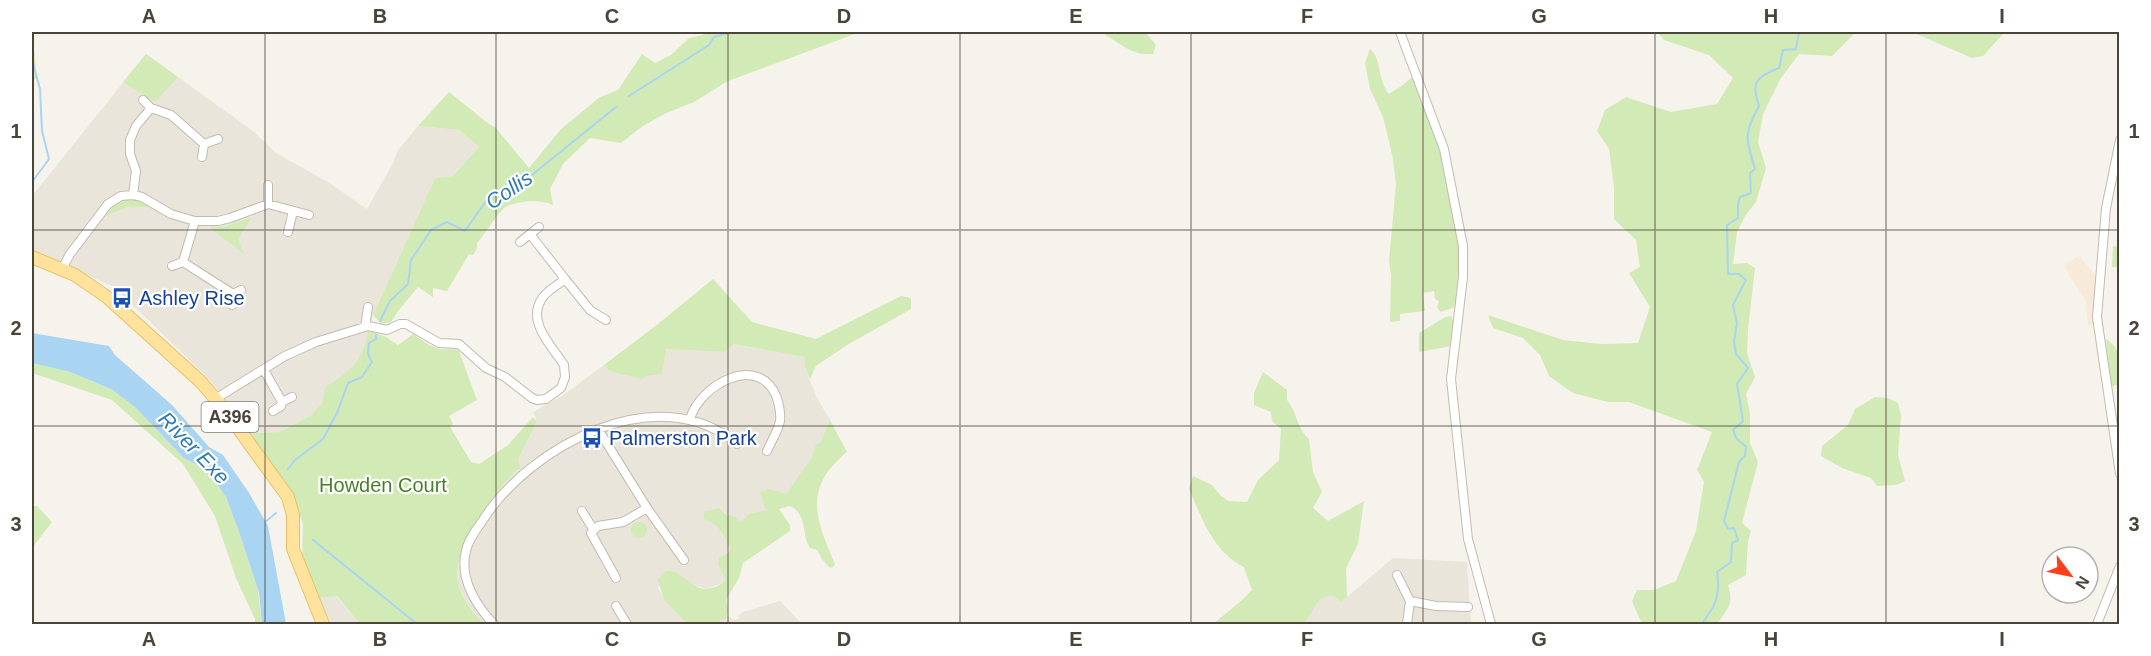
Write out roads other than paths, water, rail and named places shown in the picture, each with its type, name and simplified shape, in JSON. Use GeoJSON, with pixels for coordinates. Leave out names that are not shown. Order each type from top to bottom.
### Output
{"type":"FeatureCollection","features":[{"type":"Feature","properties":{"kind":"main road","name":"A396"},"geometry":{"type":"LineString","coordinates":[[32,257],[75,275],[107,297],[200,381],[215,399],[288,497],[293,515],[292,540],[298,563],[323,624]]}},
{"type":"Feature","properties":{"kind":"street"},"geometry":{"type":"LineString","coordinates":[[1400,32],[1444,149],[1463,246],[1463,277],[1451,379],[1468,539],[1491,624]]}},
{"type":"Feature","properties":{"kind":"street"},"geometry":{"type":"LineString","coordinates":[[143,100],[151,108],[171,115],[204,144]]}},
{"type":"Feature","properties":{"kind":"street"},"geometry":{"type":"LineString","coordinates":[[133,195],[135,171],[129,140],[136,126],[151,108]]}},
{"type":"Feature","properties":{"kind":"street"},"geometry":{"type":"LineString","coordinates":[[204,144],[218,140]]}},
{"type":"Feature","properties":{"kind":"street"},"geometry":{"type":"LineString","coordinates":[[2120,140],[2106,208],[2097,317],[2120,474]]}},
{"type":"Feature","properties":{"kind":"street"},"geometry":{"type":"LineString","coordinates":[[202,157],[204,144]]}},
{"type":"Feature","properties":{"kind":"street"},"geometry":{"type":"LineString","coordinates":[[268,185],[268,204]]}},
{"type":"Feature","properties":{"kind":"street"},"geometry":{"type":"LineString","coordinates":[[62,269],[70,254],[108,204],[121,196],[133,195],[151,201],[171,214],[195,221],[230,219],[268,204],[309,215]]}},
{"type":"Feature","properties":{"kind":"street"},"geometry":{"type":"LineString","coordinates":[[288,232],[293,211]]}},
{"type":"Feature","properties":{"kind":"street"},"geometry":{"type":"LineString","coordinates":[[183,262],[195,221]]}},
{"type":"Feature","properties":{"kind":"street"},"geometry":{"type":"LineString","coordinates":[[520,242],[539,227]]}},
{"type":"Feature","properties":{"kind":"street"},"geometry":{"type":"LineString","coordinates":[[530,234],[590,309],[606,320]]}},
{"type":"Feature","properties":{"kind":"street"},"geometry":{"type":"LineString","coordinates":[[172,266],[183,262],[237,292],[232,305]]}},
{"type":"Feature","properties":{"kind":"street"},"geometry":{"type":"LineString","coordinates":[[215,399],[285,356],[325,337],[365,327],[387,330],[400,324],[406,324],[439,343],[459,344],[486,368],[506,377],[532,398],[546,399],[561,388],[566,371],[540,329],[537,312],[543,297],[565,279]]}},
{"type":"Feature","properties":{"kind":"street"},"geometry":{"type":"LineString","coordinates":[[365,327],[368,307]]}},
{"type":"Feature","properties":{"kind":"street"},"geometry":{"type":"LineString","coordinates":[[264,370],[282,402]]}},
{"type":"Feature","properties":{"kind":"street"},"geometry":{"type":"LineString","coordinates":[[690,419],[698,402],[716,386],[743,376],[750,375],[760,378],[766,381],[774,391],[780,413],[779,422],[767,451]]}},
{"type":"Feature","properties":{"kind":"street"},"geometry":{"type":"LineString","coordinates":[[273,411],[281,406],[282,402],[292,397]]}},
{"type":"Feature","properties":{"kind":"street"},"geometry":{"type":"LineString","coordinates":[[494,624],[478,605],[467,583],[464,562],[470,540],[498,498],[526,471],[556,451],[598,429],[622,421],[659,417],[690,419],[716,429],[736,444]]}},
{"type":"Feature","properties":{"kind":"street"},"geometry":{"type":"LineString","coordinates":[[2112,429],[2120,422]]}},
{"type":"Feature","properties":{"kind":"street"},"geometry":{"type":"LineString","coordinates":[[598,429],[646,508],[684,560]]}},
{"type":"Feature","properties":{"kind":"street"},"geometry":{"type":"LineString","coordinates":[[616,578],[591,533],[598,526],[623,522],[646,508]]}},
{"type":"Feature","properties":{"kind":"street"},"geometry":{"type":"LineString","coordinates":[[582,511],[593,529]]}},
{"type":"Feature","properties":{"kind":"street"},"geometry":{"type":"LineString","coordinates":[[2097,624],[2120,567]]}},
{"type":"Feature","properties":{"kind":"street"},"geometry":{"type":"LineString","coordinates":[[1397,575],[1410,602],[1407,624]]}},
{"type":"Feature","properties":{"kind":"street"},"geometry":{"type":"LineString","coordinates":[[1410,602],[1448,608],[1468,607]]}},
{"type":"Feature","properties":{"kind":"street"},"geometry":{"type":"LineString","coordinates":[[616,606],[627,624]]}},
{"type":"Feature","properties":{"kind":"water","name":"River Exe"},"geometry":{"type":"Polygon","coordinates":[[[32,333],[109,346],[115,355],[172,405],[209,447],[223,455],[268,526],[286,624],[262,624],[259,593],[239,532],[226,497],[207,470],[184,458],[135,407],[111,389],[70,372],[32,363],[32,333]]]}},
{"type":"Feature","properties":{"kind":"waterway","name":"Collis"},"geometry":{"type":"LineString","coordinates":[[629,96],[709,45],[714,37],[732,32]]}},
{"type":"Feature","properties":{"kind":"waterway"},"geometry":{"type":"LineString","coordinates":[[1703,624],[1716,599],[1717,572],[1731,562],[1732,543],[1738,540],[1734,528],[1728,529],[1724,521],[1739,462],[1745,456],[1746,447],[1736,438],[1733,430],[1743,421],[1737,384],[1748,368],[1736,354],[1734,341],[1737,323],[1733,305],[1746,280],[1739,274],[1728,274],[1727,225],[1738,218],[1740,197],[1751,193],[1750,173],[1755,169],[1748,143],[1748,131],[1759,106],[1755,86],[1765,74],[1779,68],[1783,50],[1796,49],[1799,32]]}},
{"type":"Feature","properties":{"kind":"waterway"},"geometry":{"type":"LineString","coordinates":[[32,60],[40,89],[42,131],[49,159],[32,182]]}},
{"type":"Feature","properties":{"kind":"waterway","name":"Collis"},"geometry":{"type":"LineString","coordinates":[[380,321],[390,301],[408,284],[411,260],[431,230],[447,222],[465,231],[486,201],[532,175],[616,107]]}},
{"type":"Feature","properties":{"kind":"waterway","name":"Collis"},"geometry":{"type":"LineString","coordinates":[[288,469],[295,460],[323,439],[337,413],[348,383],[362,377],[372,362],[368,354],[369,343],[376,339],[376,335]]}},
{"type":"Feature","properties":{"kind":"waterway"},"geometry":{"type":"LineString","coordinates":[[264,523],[276,513]]}},
{"type":"Feature","properties":{"kind":"waterway"},"geometry":{"type":"LineString","coordinates":[[313,540],[417,624]]}},
{"type":"Feature","properties":{"kind":"place","name":"Ashley Rise"},"geometry":{"type":"Point","coordinates":[122,298]}},
{"type":"Feature","properties":{"kind":"place","name":"Palmerston Park"},"geometry":{"type":"Point","coordinates":[592,438]}},
{"type":"Feature","properties":{"kind":"park label","name":"Howden Court"},"geometry":{"type":"Point","coordinates":[383,485]}}]}
